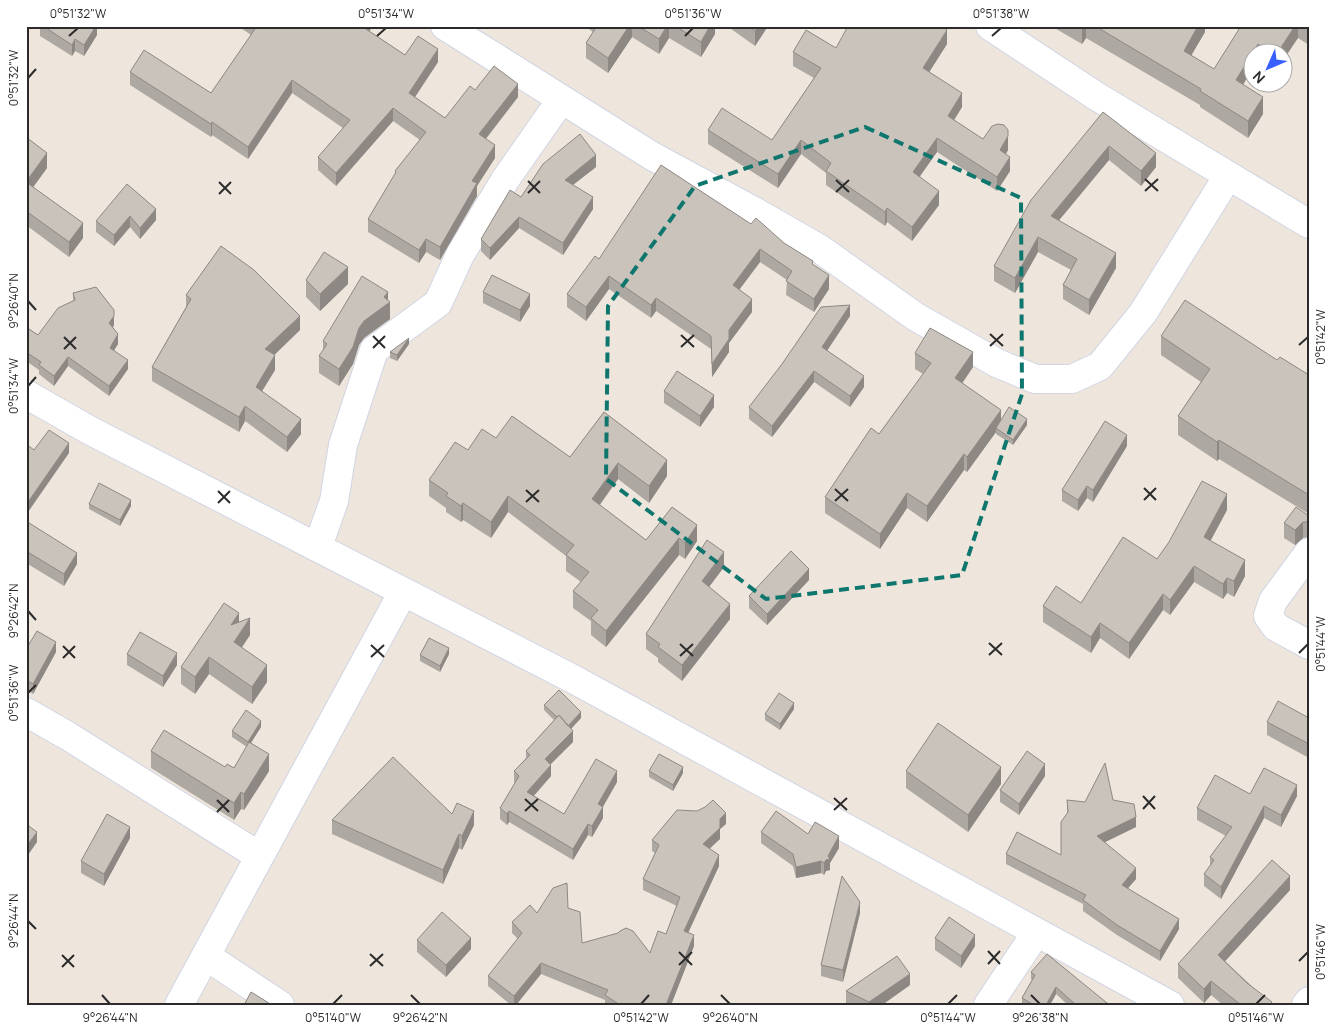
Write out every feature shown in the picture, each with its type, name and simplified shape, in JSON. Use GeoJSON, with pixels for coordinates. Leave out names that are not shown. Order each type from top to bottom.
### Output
{"type":"FeatureCollection","features":[{"type":"Feature","properties":{"kind":"street"},"geometry":{"type":"LineString","coordinates":[[445,26],[652,156],[820,249],[916,317],[997,363],[1035,379],[1072,379],[1100,366],[1143,313],[1228,176]]}},
{"type":"Feature","properties":{"kind":"street"},"geometry":{"type":"LineString","coordinates":[[990,26],[1096,96],[1309,224]]}},
{"type":"Feature","properties":{"kind":"street"},"geometry":{"type":"LineString","coordinates":[[318,546],[334,501],[342,445],[374,350],[438,303],[460,255],[505,180],[561,100]]}},
{"type":"Feature","properties":{"kind":"street"},"geometry":{"type":"LineString","coordinates":[[26,394],[88,430],[318,546],[584,685],[1170,1005]]}},
{"type":"Feature","properties":{"kind":"street"},"geometry":{"type":"LineString","coordinates":[[1309,552],[1273,601],[1268,616],[1276,627],[1309,645]]}},
{"type":"Feature","properties":{"kind":"street"},"geometry":{"type":"LineString","coordinates":[[179,1005],[403,592]]}},
{"type":"Feature","properties":{"kind":"street"},"geometry":{"type":"LineString","coordinates":[[26,712],[68,736],[259,856]]}},
{"type":"Feature","properties":{"kind":"street"},"geometry":{"type":"LineString","coordinates":[[988,1005],[1036,933]]}},
{"type":"Feature","properties":{"kind":"street"},"geometry":{"type":"LineString","coordinates":[[206,956],[280,1005]]}},
{"type":"Feature","properties":{"kind":"street"},"geometry":{"type":"LineString","coordinates":[[1306,1005],[1309,1002]]}},
{"type":"Feature","properties":{"kind":"highlighted area"},"geometry":{"type":"Polygon","coordinates":[[[865,127],[1021,198],[1022,394],[962,575],[766,599],[606,479],[608,306],[695,186],[865,127]]]}},
{"type":"Feature","properties":{"kind":"building"},"geometry":{"type":"Polygon","coordinates":[[[43,26],[96,26],[84,45],[75,39],[72,45],[43,26]]]}},
{"type":"Feature","properties":{"kind":"building"},"geometry":{"type":"Polygon","coordinates":[[[257,26],[364,26],[405,55],[418,36],[438,49],[409,93],[445,118],[470,86],[475,90],[494,66],[518,84],[479,134],[495,145],[472,181],[477,183],[440,247],[426,239],[419,250],[368,219],[395,171],[426,132],[393,108],[336,173],[318,157],[350,120],[292,80],[248,147],[212,122],[211,124],[130,72],[144,50],[211,93],[257,26]]]}},
{"type":"Feature","properties":{"kind":"building"},"geometry":{"type":"Polygon","coordinates":[[[597,26],[629,26],[608,58],[586,43],[597,26]]]}},
{"type":"Feature","properties":{"kind":"building"},"geometry":{"type":"Polygon","coordinates":[[[638,26],[667,26],[659,39],[638,26]]]}},
{"type":"Feature","properties":{"kind":"building"},"geometry":{"type":"Polygon","coordinates":[[[675,26],[710,26],[701,42],[675,26]]]}},
{"type":"Feature","properties":{"kind":"building"},"geometry":{"type":"Polygon","coordinates":[[[749,26],[758,26],[755,31],[749,26]]]}},
{"type":"Feature","properties":{"kind":"building"},"geometry":{"type":"Polygon","coordinates":[[[848,26],[942,26],[947,30],[923,68],[962,93],[948,116],[983,139],[992,126],[1004,125],[1008,130],[1008,136],[1000,150],[1010,157],[997,177],[937,138],[913,172],[939,191],[912,227],[887,208],[885,212],[826,171],[831,163],[801,140],[778,174],[708,130],[722,108],[772,140],[821,68],[793,52],[806,30],[836,48],[848,26]]]}},
{"type":"Feature","properties":{"kind":"building"},"geometry":{"type":"Polygon","coordinates":[[[1095,26],[1198,26],[1184,51],[1214,69],[1241,26],[1295,26],[1285,42],[1242,42],[1242,70],[1236,80],[1242,84],[1242,92],[1255,92],[1263,97],[1248,121],[1200,91],[1201,89],[1095,26]]]}},
{"type":"Feature","properties":{"kind":"building"},"geometry":{"type":"Polygon","coordinates":[[[1103,112],[1156,153],[1141,171],[1109,146],[1051,216],[1116,253],[1089,300],[1063,285],[1077,259],[1038,237],[1015,278],[994,266],[1031,200],[1103,112]]]}},
{"type":"Feature","properties":{"kind":"building"},"geometry":{"type":"Polygon","coordinates":[[[580,134],[596,155],[565,180],[593,197],[563,243],[519,217],[490,248],[481,239],[510,190],[521,197],[543,164],[580,134]]]}},
{"type":"Feature","properties":{"kind":"building"},"geometry":{"type":"Polygon","coordinates":[[[26,137],[47,153],[26,182],[26,137]]]}},
{"type":"Feature","properties":{"kind":"building"},"geometry":{"type":"Polygon","coordinates":[[[661,165],[751,224],[756,218],[784,243],[813,261],[812,264],[829,275],[814,299],[786,281],[792,271],[760,249],[733,285],[752,299],[729,330],[729,339],[712,364],[711,336],[656,298],[651,305],[609,276],[586,307],[567,294],[595,256],[599,259],[661,165]]]}},
{"type":"Feature","properties":{"kind":"building"},"geometry":{"type":"Polygon","coordinates":[[[26,182],[83,223],[69,242],[26,211],[26,182]]]}},
{"type":"Feature","properties":{"kind":"building"},"geometry":{"type":"Polygon","coordinates":[[[127,184],[156,209],[140,228],[130,216],[114,235],[96,221],[127,184]]]}},
{"type":"Feature","properties":{"kind":"building"},"geometry":{"type":"Polygon","coordinates":[[[221,246],[254,270],[300,316],[265,349],[275,355],[256,387],[301,419],[287,437],[245,406],[239,417],[152,367],[191,299],[186,295],[221,246]]]}},
{"type":"Feature","properties":{"kind":"building"},"geometry":{"type":"Polygon","coordinates":[[[324,252],[348,267],[320,294],[306,280],[324,252]]]}},
{"type":"Feature","properties":{"kind":"building"},"geometry":{"type":"Polygon","coordinates":[[[492,275],[530,294],[520,310],[483,292],[492,275]]]}},
{"type":"Feature","properties":{"kind":"building"},"geometry":{"type":"Polygon","coordinates":[[[362,276],[388,292],[384,297],[390,302],[364,321],[359,328],[353,347],[339,369],[319,356],[327,344],[323,341],[362,276]]]}},
{"type":"Feature","properties":{"kind":"building"},"geometry":{"type":"Polygon","coordinates":[[[96,287],[114,310],[114,316],[109,323],[118,334],[110,348],[128,360],[109,386],[68,357],[54,376],[39,365],[41,362],[26,352],[26,327],[38,335],[58,308],[75,300],[73,293],[96,287]]]}},
{"type":"Feature","properties":{"kind":"building"},"geometry":{"type":"Polygon","coordinates":[[[1185,300],[1277,360],[1280,357],[1309,375],[1309,495],[1219,440],[1217,442],[1178,416],[1210,369],[1161,336],[1185,300]]]}},
{"type":"Feature","properties":{"kind":"building"},"geometry":{"type":"Polygon","coordinates":[[[850,305],[822,347],[864,376],[850,396],[814,371],[772,426],[749,407],[782,364],[821,307],[850,305]]]}},
{"type":"Feature","properties":{"kind":"building"},"geometry":{"type":"Polygon","coordinates":[[[930,328],[973,352],[955,378],[1001,410],[967,457],[964,454],[927,506],[907,493],[880,534],[825,497],[871,428],[879,434],[931,363],[915,353],[930,328]]]}},
{"type":"Feature","properties":{"kind":"building"},"geometry":{"type":"Polygon","coordinates":[[[409,338],[397,355],[390,352],[409,338]]]}},
{"type":"Feature","properties":{"kind":"building"},"geometry":{"type":"Polygon","coordinates":[[[677,371],[714,395],[700,416],[664,391],[677,371]]]}},
{"type":"Feature","properties":{"kind":"building"},"geometry":{"type":"Polygon","coordinates":[[[1009,407],[1027,419],[1013,440],[996,428],[1009,407]]]}},
{"type":"Feature","properties":{"kind":"building"},"geometry":{"type":"Polygon","coordinates":[[[604,412],[667,460],[649,486],[618,463],[592,499],[646,540],[672,507],[697,525],[685,543],[679,538],[606,631],[591,618],[598,610],[573,591],[589,572],[566,555],[574,545],[508,496],[491,522],[463,503],[461,506],[446,496],[448,493],[429,480],[455,442],[468,450],[482,429],[496,438],[512,416],[570,457],[604,412]]]}},
{"type":"Feature","properties":{"kind":"building"},"geometry":{"type":"Polygon","coordinates":[[[1105,421],[1127,435],[1093,490],[1087,486],[1078,500],[1062,490],[1105,421]]]}},
{"type":"Feature","properties":{"kind":"building"},"geometry":{"type":"Polygon","coordinates":[[[49,430],[69,443],[26,505],[26,444],[34,450],[49,430]]]}},
{"type":"Feature","properties":{"kind":"building"},"geometry":{"type":"Polygon","coordinates":[[[1202,481],[1227,494],[1204,537],[1245,560],[1234,581],[1227,578],[1223,584],[1194,566],[1170,600],[1163,594],[1129,643],[1100,623],[1091,637],[1043,606],[1056,586],[1081,603],[1123,537],[1157,559],[1169,542],[1202,481]]]}},
{"type":"Feature","properties":{"kind":"building"},"geometry":{"type":"Polygon","coordinates":[[[99,483],[131,500],[120,520],[89,504],[99,483]]]}},
{"type":"Feature","properties":{"kind":"building"},"geometry":{"type":"Polygon","coordinates":[[[1296,507],[1309,516],[1309,522],[1303,522],[1295,530],[1284,523],[1296,507]]]}},
{"type":"Feature","properties":{"kind":"building"},"geometry":{"type":"Polygon","coordinates":[[[26,521],[77,553],[64,574],[26,551],[26,521]]]}},
{"type":"Feature","properties":{"kind":"building"},"geometry":{"type":"Polygon","coordinates":[[[707,540],[724,552],[702,581],[730,604],[682,665],[658,647],[660,644],[646,634],[707,540]]]}},
{"type":"Feature","properties":{"kind":"building"},"geometry":{"type":"Polygon","coordinates":[[[791,551],[809,569],[767,614],[749,596],[791,551]]]}},
{"type":"Feature","properties":{"kind":"building"},"geometry":{"type":"Polygon","coordinates":[[[224,603],[239,613],[231,625],[250,618],[234,642],[267,665],[252,687],[209,657],[195,677],[181,667],[224,603]]]}},
{"type":"Feature","properties":{"kind":"building"},"geometry":{"type":"Polygon","coordinates":[[[37,631],[56,642],[33,684],[26,680],[26,649],[37,631]]]}},
{"type":"Feature","properties":{"kind":"building"},"geometry":{"type":"Polygon","coordinates":[[[140,632],[177,653],[163,676],[127,654],[140,632]]]}},
{"type":"Feature","properties":{"kind":"building"},"geometry":{"type":"Polygon","coordinates":[[[429,638],[449,648],[440,666],[420,655],[429,638]]]}},
{"type":"Feature","properties":{"kind":"building"},"geometry":{"type":"Polygon","coordinates":[[[559,690],[581,712],[568,726],[559,715],[557,717],[544,705],[559,690]]]}},
{"type":"Feature","properties":{"kind":"building"},"geometry":{"type":"Polygon","coordinates":[[[779,693],[794,703],[780,724],[765,714],[779,693]]]}},
{"type":"Feature","properties":{"kind":"building"},"geometry":{"type":"Polygon","coordinates":[[[1278,701],[1309,718],[1309,744],[1267,722],[1278,701]]]}},
{"type":"Feature","properties":{"kind":"building"},"geometry":{"type":"Polygon","coordinates":[[[246,710],[261,721],[248,742],[232,731],[246,710]]]}},
{"type":"Feature","properties":{"kind":"building"},"geometry":{"type":"Polygon","coordinates":[[[559,715],[573,731],[545,759],[551,765],[527,792],[564,814],[596,759],[617,771],[598,804],[603,807],[592,826],[588,824],[573,849],[509,811],[507,814],[500,808],[519,776],[514,771],[530,755],[526,751],[559,715]]]}},
{"type":"Feature","properties":{"kind":"building"},"geometry":{"type":"Polygon","coordinates":[[[938,723],[1001,767],[968,815],[906,771],[938,723]]]}},
{"type":"Feature","properties":{"kind":"building"},"geometry":{"type":"Polygon","coordinates":[[[164,730],[225,767],[227,764],[234,768],[249,742],[269,754],[244,794],[241,792],[234,803],[151,751],[164,730]]]}},
{"type":"Feature","properties":{"kind":"building"},"geometry":{"type":"Polygon","coordinates":[[[1027,751],[1045,764],[1019,804],[1000,790],[1027,751]]]}},
{"type":"Feature","properties":{"kind":"building"},"geometry":{"type":"Polygon","coordinates":[[[659,754],[683,767],[673,785],[649,771],[659,754]]]}},
{"type":"Feature","properties":{"kind":"building"},"geometry":{"type":"Polygon","coordinates":[[[393,757],[452,814],[457,803],[474,811],[462,836],[459,834],[443,870],[332,820],[393,757]]]}},
{"type":"Feature","properties":{"kind":"building"},"geometry":{"type":"Polygon","coordinates":[[[1105,763],[1113,800],[1134,804],[1136,817],[1097,836],[1136,868],[1122,885],[1179,919],[1160,951],[1117,925],[1083,900],[1086,895],[1006,854],[1017,832],[1061,855],[1061,822],[1068,812],[1067,800],[1085,802],[1105,763]]]}},
{"type":"Feature","properties":{"kind":"building"},"geometry":{"type":"Polygon","coordinates":[[[1264,768],[1297,785],[1281,815],[1264,806],[1221,887],[1204,874],[1214,860],[1210,857],[1232,827],[1197,808],[1215,775],[1250,794],[1264,768]]]}},
{"type":"Feature","properties":{"kind":"building"},"geometry":{"type":"Polygon","coordinates":[[[713,800],[726,813],[720,819],[720,828],[703,844],[719,855],[684,931],[694,935],[666,1005],[620,1005],[605,995],[608,990],[541,963],[514,996],[488,976],[522,933],[512,922],[530,905],[537,913],[553,888],[567,883],[568,908],[580,912],[582,943],[618,933],[626,928],[633,931],[650,953],[658,931],[666,934],[680,897],[643,879],[659,845],[652,840],[677,810],[697,811],[713,800]]]}},
{"type":"Feature","properties":{"kind":"building"},"geometry":{"type":"Polygon","coordinates":[[[776,811],[808,834],[815,822],[839,836],[828,856],[830,859],[824,863],[821,861],[796,867],[793,854],[761,832],[776,811]]]}},
{"type":"Feature","properties":{"kind":"building"},"geometry":{"type":"Polygon","coordinates":[[[107,814],[130,827],[104,874],[81,861],[107,814]]]}},
{"type":"Feature","properties":{"kind":"building"},"geometry":{"type":"Polygon","coordinates":[[[26,824],[37,832],[26,847],[26,824]]]}},
{"type":"Feature","properties":{"kind":"building"},"geometry":{"type":"Polygon","coordinates":[[[1272,860],[1290,876],[1218,955],[1247,983],[1272,1002],[1270,1005],[1241,1005],[1211,981],[1204,989],[1178,964],[1272,860]]]}},
{"type":"Feature","properties":{"kind":"building"},"geometry":{"type":"Polygon","coordinates":[[[842,876],[860,902],[843,970],[821,965],[842,876]]]}},
{"type":"Feature","properties":{"kind":"building"},"geometry":{"type":"Polygon","coordinates":[[[442,912],[471,938],[446,965],[417,940],[442,912]]]}},
{"type":"Feature","properties":{"kind":"building"},"geometry":{"type":"Polygon","coordinates":[[[949,917],[975,935],[961,956],[935,938],[949,917]]]}},
{"type":"Feature","properties":{"kind":"building"},"geometry":{"type":"Polygon","coordinates":[[[1047,954],[1110,1005],[1076,1005],[1056,987],[1046,1005],[1034,1005],[1022,998],[1035,975],[1031,972],[1047,954]]]}},
{"type":"Feature","properties":{"kind":"building"},"geometry":{"type":"Polygon","coordinates":[[[897,956],[910,974],[869,1002],[846,991],[897,956]]]}},
{"type":"Feature","properties":{"kind":"building"},"geometry":{"type":"Polygon","coordinates":[[[251,992],[272,1005],[244,1005],[251,992]]]}}]}
